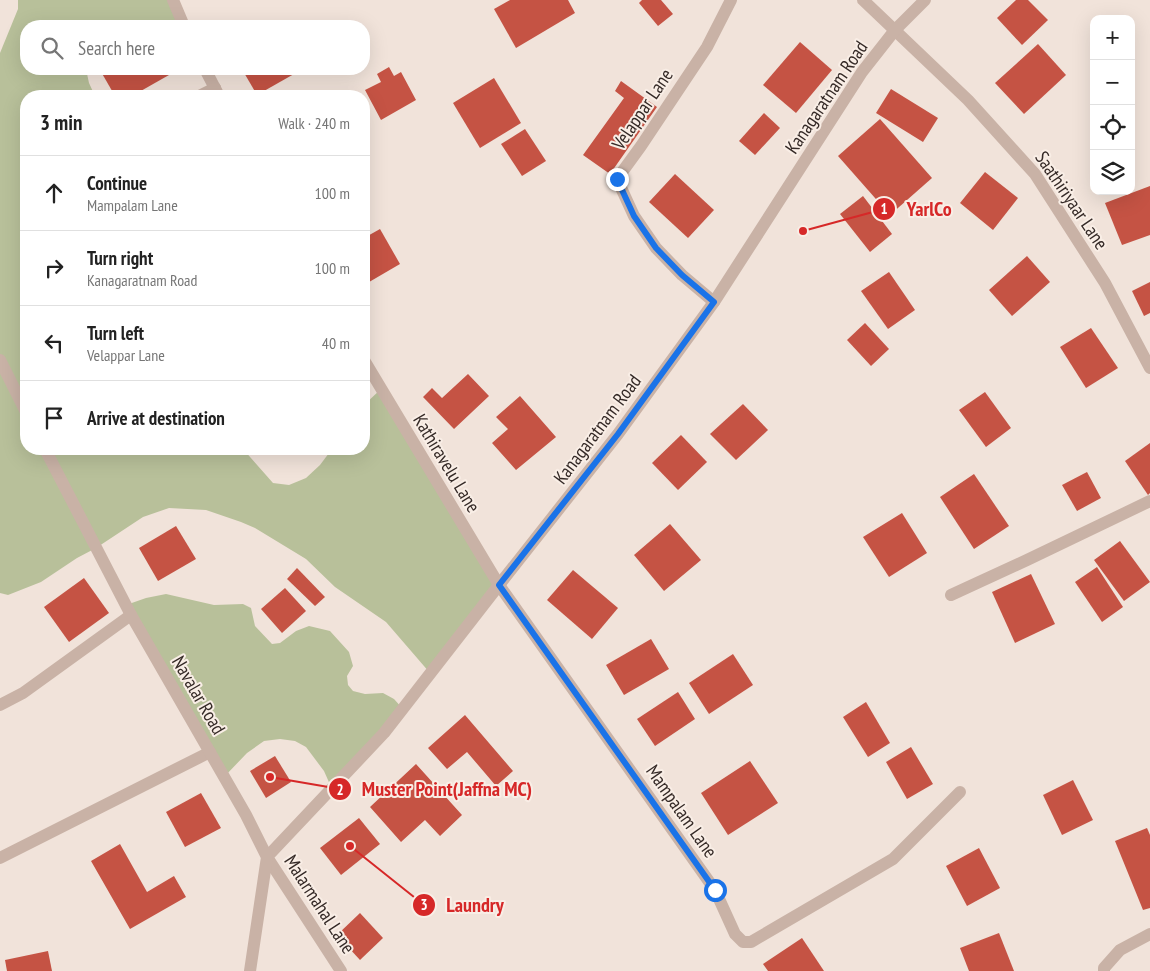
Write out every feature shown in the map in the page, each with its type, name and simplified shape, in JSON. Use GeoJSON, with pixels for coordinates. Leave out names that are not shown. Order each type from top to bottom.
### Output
{"type":"FeatureCollection","features":[{"type":"Feature","properties":{"kind":"street"},"geometry":{"type":"LineString","coordinates":[[173,0],[181,20]]}},
{"type":"Feature","properties":{"kind":"street","name":"Velappar Lane"},"geometry":{"type":"LineString","coordinates":[[714,302],[682,275],[656,248],[634,216],[617,179],[707,47],[731,0]]}},
{"type":"Feature","properties":{"kind":"street","name":"Saathiriyaar Lane"},"geometry":{"type":"LineString","coordinates":[[863,0],[968,100],[1035,174],[1105,283],[1150,368]]}},
{"type":"Feature","properties":{"kind":"street","name":"Kanagaratnam Road"},"geometry":{"type":"LineString","coordinates":[[267,857],[384,734],[618,434],[714,302],[862,72],[895,30],[925,0]]}},
{"type":"Feature","properties":{"kind":"street"},"geometry":{"type":"LineString","coordinates":[[208,75],[216,90]]}},
{"type":"Feature","properties":{"kind":"street"},"geometry":{"type":"LineString","coordinates":[[0,360],[20,400]]}},
{"type":"Feature","properties":{"kind":"street","name":"Kathiravelu Lane"},"geometry":{"type":"LineString","coordinates":[[370,370],[499,585]]}},
{"type":"Feature","properties":{"kind":"street","name":"Navalar Road"},"geometry":{"type":"LineString","coordinates":[[48,455],[131,615],[246,815],[267,857]]}},
{"type":"Feature","properties":{"kind":"street"},"geometry":{"type":"LineString","coordinates":[[951,595],[1150,501]]}},
{"type":"Feature","properties":{"kind":"street","name":"Mampalam Lane"},"geometry":{"type":"LineString","coordinates":[[499,585],[715,890],[735,934],[742,942],[751,942],[892,859],[960,792]]}},
{"type":"Feature","properties":{"kind":"street"},"geometry":{"type":"LineString","coordinates":[[0,705],[23,693],[131,615]]}},
{"type":"Feature","properties":{"kind":"street"},"geometry":{"type":"LineString","coordinates":[[0,858],[210,752]]}},
{"type":"Feature","properties":{"kind":"street"},"geometry":{"type":"LineString","coordinates":[[250,971],[267,857]]}},
{"type":"Feature","properties":{"kind":"street","name":"Malarmahal Lane"},"geometry":{"type":"LineString","coordinates":[[267,857],[341,971]]}},
{"type":"Feature","properties":{"kind":"street"},"geometry":{"type":"LineString","coordinates":[[1104,971],[1104,968],[1120,950],[1150,934]]}},
{"type":"Feature","properties":{"kind":"green space"},"geometry":{"type":"Polygon","coordinates":[[[18,0],[173,0],[181,19],[20,20],[20,75],[87,75],[92,90],[20,90],[20,455],[248,455],[273,483],[289,485],[306,478],[328,455],[370,455],[370,399],[381,389],[499,585],[430,673],[386,622],[335,587],[306,559],[255,528],[206,510],[169,508],[143,517],[41,582],[8,595],[0,593],[0,53],[18,9],[18,0]]]}},
{"type":"Feature","properties":{"kind":"green space"},"geometry":{"type":"Polygon","coordinates":[[[166,594],[214,605],[243,604],[251,608],[255,626],[272,644],[280,643],[296,631],[309,626],[330,631],[349,652],[353,666],[347,676],[348,685],[353,691],[365,694],[383,693],[394,699],[403,709],[332,789],[324,771],[306,747],[295,741],[280,739],[264,741],[247,753],[224,777],[126,605],[166,594]]]}},
{"type":"Feature","properties":{"kind":"building"},"geometry":{"type":"Polygon","coordinates":[[[510,0],[568,0],[575,13],[516,48],[494,9],[510,0]]]}},
{"type":"Feature","properties":{"kind":"building"},"geometry":{"type":"Polygon","coordinates":[[[642,0],[661,0],[673,14],[658,26],[639,3],[642,0]]]}},
{"type":"Feature","properties":{"kind":"building"},"geometry":{"type":"Polygon","coordinates":[[[1016,0],[1028,0],[1048,20],[1022,45],[997,18],[1016,0]]]}},
{"type":"Feature","properties":{"kind":"building"},"geometry":{"type":"Polygon","coordinates":[[[800,42],[832,70],[796,113],[763,85],[800,42]]]}},
{"type":"Feature","properties":{"kind":"building"},"geometry":{"type":"Polygon","coordinates":[[[1038,44],[1066,75],[1024,114],[995,83],[1038,44]]]}},
{"type":"Feature","properties":{"kind":"building"},"geometry":{"type":"Polygon","coordinates":[[[389,67],[394,76],[401,72],[416,100],[381,120],[370,99],[370,90],[365,90],[381,82],[377,74],[389,67]]]}},
{"type":"Feature","properties":{"kind":"building"},"geometry":{"type":"Polygon","coordinates":[[[103,75],[169,75],[143,90],[112,90],[103,75]]]}},
{"type":"Feature","properties":{"kind":"building"},"geometry":{"type":"Polygon","coordinates":[[[245,75],[292,75],[266,90],[254,90],[245,75]]]}},
{"type":"Feature","properties":{"kind":"building"},"geometry":{"type":"Polygon","coordinates":[[[494,78],[521,123],[480,148],[453,103],[494,78]]]}},
{"type":"Feature","properties":{"kind":"building"},"geometry":{"type":"Polygon","coordinates":[[[621,81],[657,107],[610,174],[583,155],[624,98],[615,91],[621,81]]]}},
{"type":"Feature","properties":{"kind":"building"},"geometry":{"type":"Polygon","coordinates":[[[891,89],[938,118],[923,142],[876,113],[891,89]]]}},
{"type":"Feature","properties":{"kind":"building"},"geometry":{"type":"Polygon","coordinates":[[[764,113],[780,128],[755,155],[739,141],[764,113]]]}},
{"type":"Feature","properties":{"kind":"building"},"geometry":{"type":"Polygon","coordinates":[[[880,119],[932,178],[890,215],[838,156],[880,119]]]}},
{"type":"Feature","properties":{"kind":"building"},"geometry":{"type":"Polygon","coordinates":[[[525,129],[546,161],[522,176],[501,144],[525,129]]]}},
{"type":"Feature","properties":{"kind":"building"},"geometry":{"type":"Polygon","coordinates":[[[985,172],[1018,198],[993,230],[960,203],[985,172]]]}},
{"type":"Feature","properties":{"kind":"building"},"geometry":{"type":"Polygon","coordinates":[[[675,174],[714,210],[688,238],[649,202],[675,174]]]}},
{"type":"Feature","properties":{"kind":"building"},"geometry":{"type":"Polygon","coordinates":[[[1150,186],[1150,235],[1122,245],[1105,203],[1126,195],[1135,195],[1135,192],[1150,186]]]}},
{"type":"Feature","properties":{"kind":"building"},"geometry":{"type":"Polygon","coordinates":[[[863,196],[892,234],[870,252],[840,214],[863,196]]]}},
{"type":"Feature","properties":{"kind":"building"},"geometry":{"type":"Polygon","coordinates":[[[380,229],[400,264],[370,282],[370,235],[380,229]]]}},
{"type":"Feature","properties":{"kind":"building"},"geometry":{"type":"Polygon","coordinates":[[[1027,256],[1050,282],[1012,316],[989,290],[1027,256]]]}},
{"type":"Feature","properties":{"kind":"building"},"geometry":{"type":"Polygon","coordinates":[[[889,272],[915,310],[888,329],[861,291],[889,272]]]}},
{"type":"Feature","properties":{"kind":"building"},"geometry":{"type":"Polygon","coordinates":[[[1150,282],[1150,313],[1144,316],[1132,291],[1150,282]]]}},
{"type":"Feature","properties":{"kind":"building"},"geometry":{"type":"Polygon","coordinates":[[[865,323],[889,349],[871,366],[847,340],[865,323]]]}},
{"type":"Feature","properties":{"kind":"building"},"geometry":{"type":"Polygon","coordinates":[[[1091,328],[1118,368],[1086,388],[1060,347],[1091,328]]]}},
{"type":"Feature","properties":{"kind":"building"},"geometry":{"type":"Polygon","coordinates":[[[468,374],[489,396],[454,429],[423,397],[432,388],[442,398],[468,374]]]}},
{"type":"Feature","properties":{"kind":"building"},"geometry":{"type":"Polygon","coordinates":[[[985,392],[1011,428],[986,447],[959,410],[985,392]]]}},
{"type":"Feature","properties":{"kind":"building"},"geometry":{"type":"Polygon","coordinates":[[[520,396],[556,437],[516,470],[492,443],[508,429],[496,417],[520,396]]]}},
{"type":"Feature","properties":{"kind":"building"},"geometry":{"type":"Polygon","coordinates":[[[743,404],[768,430],[736,460],[710,434],[743,404]]]}},
{"type":"Feature","properties":{"kind":"building"},"geometry":{"type":"Polygon","coordinates":[[[681,435],[707,462],[678,490],[652,463],[681,435]]]}},
{"type":"Feature","properties":{"kind":"building"},"geometry":{"type":"Polygon","coordinates":[[[1150,443],[1150,493],[1148,495],[1125,461],[1150,443]]]}},
{"type":"Feature","properties":{"kind":"building"},"geometry":{"type":"Polygon","coordinates":[[[1087,472],[1101,498],[1077,511],[1062,485],[1087,472]]]}},
{"type":"Feature","properties":{"kind":"building"},"geometry":{"type":"Polygon","coordinates":[[[974,474],[1009,526],[974,549],[940,497],[974,474]]]}},
{"type":"Feature","properties":{"kind":"building"},"geometry":{"type":"Polygon","coordinates":[[[902,513],[927,553],[889,577],[863,537],[902,513]]]}},
{"type":"Feature","properties":{"kind":"building"},"geometry":{"type":"Polygon","coordinates":[[[670,524],[701,560],[664,591],[634,555],[670,524]]]}},
{"type":"Feature","properties":{"kind":"building"},"geometry":{"type":"Polygon","coordinates":[[[176,526],[196,559],[158,581],[139,548],[176,526]]]}},
{"type":"Feature","properties":{"kind":"building"},"geometry":{"type":"Polygon","coordinates":[[[1120,541],[1150,582],[1124,601],[1094,560],[1120,541]]]}},
{"type":"Feature","properties":{"kind":"building"},"geometry":{"type":"Polygon","coordinates":[[[1097,567],[1123,607],[1102,622],[1075,582],[1097,567]]]}},
{"type":"Feature","properties":{"kind":"building"},"geometry":{"type":"Polygon","coordinates":[[[297,568],[325,597],[315,606],[287,579],[297,568]]]}},
{"type":"Feature","properties":{"kind":"building"},"geometry":{"type":"Polygon","coordinates":[[[573,570],[618,608],[592,639],[547,600],[573,570]]]}},
{"type":"Feature","properties":{"kind":"building"},"geometry":{"type":"Polygon","coordinates":[[[1031,574],[1055,624],[1015,643],[992,592],[1031,574]]]}},
{"type":"Feature","properties":{"kind":"building"},"geometry":{"type":"Polygon","coordinates":[[[84,578],[109,613],[69,642],[44,607],[84,578]]]}},
{"type":"Feature","properties":{"kind":"building"},"geometry":{"type":"Polygon","coordinates":[[[285,588],[306,611],[282,633],[261,609],[285,588]]]}},
{"type":"Feature","properties":{"kind":"building"},"geometry":{"type":"Polygon","coordinates":[[[651,639],[669,669],[624,695],[606,665],[651,639]]]}},
{"type":"Feature","properties":{"kind":"building"},"geometry":{"type":"Polygon","coordinates":[[[733,654],[753,685],[709,714],[689,683],[733,654]]]}},
{"type":"Feature","properties":{"kind":"building"},"geometry":{"type":"Polygon","coordinates":[[[678,692],[695,719],[655,746],[637,719],[678,692]]]}},
{"type":"Feature","properties":{"kind":"building"},"geometry":{"type":"Polygon","coordinates":[[[866,702],[890,743],[868,757],[843,717],[866,702]]]}},
{"type":"Feature","properties":{"kind":"building"},"geometry":{"type":"Polygon","coordinates":[[[465,715],[513,771],[496,786],[467,752],[447,769],[428,748],[465,715]]]}},
{"type":"Feature","properties":{"kind":"building"},"geometry":{"type":"Polygon","coordinates":[[[911,747],[933,784],[907,799],[886,762],[911,747]]]}},
{"type":"Feature","properties":{"kind":"building"},"geometry":{"type":"Polygon","coordinates":[[[275,756],[291,782],[266,798],[250,771],[275,756]]]}},
{"type":"Feature","properties":{"kind":"building"},"geometry":{"type":"Polygon","coordinates":[[[750,761],[778,803],[728,835],[701,793],[750,761]]]}},
{"type":"Feature","properties":{"kind":"building"},"geometry":{"type":"Polygon","coordinates":[[[416,764],[462,815],[440,836],[425,820],[401,842],[370,807],[416,764]]]}},
{"type":"Feature","properties":{"kind":"building"},"geometry":{"type":"Polygon","coordinates":[[[1073,780],[1093,820],[1062,835],[1043,795],[1073,780]]]}},
{"type":"Feature","properties":{"kind":"building"},"geometry":{"type":"Polygon","coordinates":[[[201,793],[221,828],[185,847],[166,812],[201,793]]]}},
{"type":"Feature","properties":{"kind":"building"},"geometry":{"type":"Polygon","coordinates":[[[359,818],[380,844],[341,875],[320,848],[359,818]]]}},
{"type":"Feature","properties":{"kind":"building"},"geometry":{"type":"Polygon","coordinates":[[[1147,828],[1150,835],[1150,908],[1143,910],[1115,841],[1147,828]]]}},
{"type":"Feature","properties":{"kind":"building"},"geometry":{"type":"Polygon","coordinates":[[[120,844],[147,892],[174,876],[186,897],[130,929],[91,861],[120,844]]]}},
{"type":"Feature","properties":{"kind":"building"},"geometry":{"type":"Polygon","coordinates":[[[979,848],[1000,888],[967,906],[946,866],[979,848]]]}},
{"type":"Feature","properties":{"kind":"building"},"geometry":{"type":"Polygon","coordinates":[[[360,913],[383,938],[360,960],[337,935],[360,913]]]}},
{"type":"Feature","properties":{"kind":"building"},"geometry":{"type":"Polygon","coordinates":[[[999,933],[1014,971],[969,971],[960,948],[999,933]]]}},
{"type":"Feature","properties":{"kind":"building"},"geometry":{"type":"Polygon","coordinates":[[[802,938],[824,971],[768,971],[763,964],[802,938]]]}},
{"type":"Feature","properties":{"kind":"building"},"geometry":{"type":"Polygon","coordinates":[[[48,951],[52,971],[7,971],[5,960],[48,951]]]}},
{"type":"Feature","properties":{"kind":"place","name":"YarlCo"},"geometry":{"type":"Point","coordinates":[803,231]}},
{"type":"Feature","properties":{"kind":"place","name":"Muster Point(Jaffna MC)"},"geometry":{"type":"Point","coordinates":[270,777]}},
{"type":"Feature","properties":{"kind":"place","name":"Laundry"},"geometry":{"type":"Point","coordinates":[350,846]}},
{"type":"Feature","properties":{"kind":"route"},"geometry":{"type":"LineString","coordinates":[[617,179],[634,216],[656,248],[682,275],[714,302],[618,434],[499,585],[715,890]]}}]}
